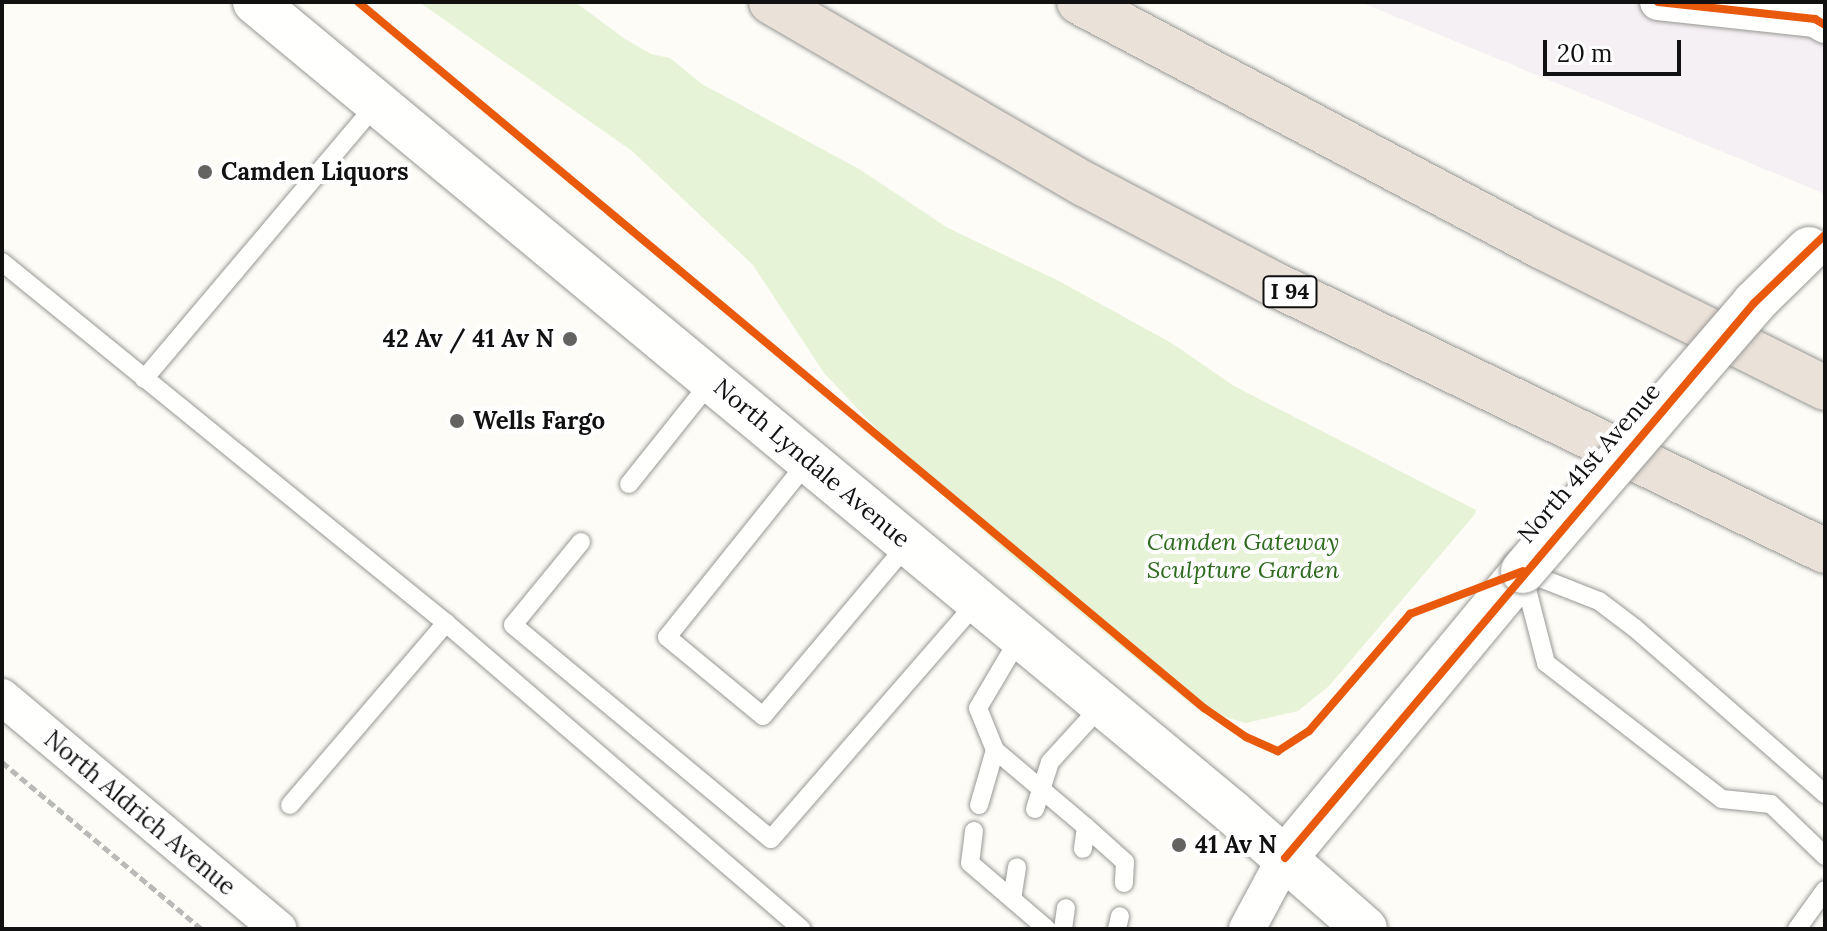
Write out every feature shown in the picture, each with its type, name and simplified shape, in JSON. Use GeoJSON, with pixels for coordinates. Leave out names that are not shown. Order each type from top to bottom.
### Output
{"type":"FeatureCollection","features":[{"type":"Feature","properties":{"kind":"highway","name":"I 94"},"geometry":{"type":"LineString","coordinates":[[771,2],[1086,185],[1263,278],[1825,551]]}},
{"type":"Feature","properties":{"kind":"highway"},"geometry":{"type":"LineString","coordinates":[[1079,2],[1488,220],[1825,388]]}},
{"type":"Feature","properties":{"kind":"street","name":"North Lyndale Avenue"},"geometry":{"type":"LineString","coordinates":[[255,2],[713,379],[1285,858],[1365,929]]}},
{"type":"Feature","properties":{"kind":"street"},"geometry":{"type":"LineString","coordinates":[[1658,2],[1815,19],[1825,25]]}},
{"type":"Feature","properties":{"kind":"street","name":"North 41st Avenue"},"geometry":{"type":"LineString","coordinates":[[1247,929],[1285,858],[1523,571],[1754,303],[1817,242]]}},
{"type":"Feature","properties":{"kind":"street","name":"North Aldrich Avenue"},"geometry":{"type":"LineString","coordinates":[[2,697],[278,929]]}},
{"type":"Feature","properties":{"kind":"lane"},"geometry":{"type":"LineString","coordinates":[[144,379],[377,103]]}},
{"type":"Feature","properties":{"kind":"lane"},"geometry":{"type":"LineString","coordinates":[[2,262],[446,623],[802,929]]}},
{"type":"Feature","properties":{"kind":"lane"},"geometry":{"type":"LineString","coordinates":[[629,484],[713,379]]}},
{"type":"Feature","properties":{"kind":"lane"},"geometry":{"type":"LineString","coordinates":[[809,460],[667,637],[763,716],[908,544]]}},
{"type":"Feature","properties":{"kind":"lane"},"geometry":{"type":"LineString","coordinates":[[581,542],[513,625],[771,839],[977,602]]}},
{"type":"Feature","properties":{"kind":"lane"},"geometry":{"type":"LineString","coordinates":[[1523,571],[1599,601],[1636,629],[1825,794]]}},
{"type":"Feature","properties":{"kind":"lane"},"geometry":{"type":"LineString","coordinates":[[1523,571],[1546,663],[1722,799],[1771,804],[1825,856]]}},
{"type":"Feature","properties":{"kind":"lane"},"geometry":{"type":"LineString","coordinates":[[290,805],[446,623]]}},
{"type":"Feature","properties":{"kind":"lane"},"geometry":{"type":"LineString","coordinates":[[1020,637],[978,708],[995,750],[1125,862],[1124,883]]}},
{"type":"Feature","properties":{"kind":"lane"},"geometry":{"type":"LineString","coordinates":[[1035,809],[1050,762],[1102,705]]}},
{"type":"Feature","properties":{"kind":"lane"},"geometry":{"type":"LineString","coordinates":[[979,805],[995,750]]}},
{"type":"Feature","properties":{"kind":"lane"},"geometry":{"type":"LineString","coordinates":[[1083,849],[1086,827]]}},
{"type":"Feature","properties":{"kind":"lane"},"geometry":{"type":"LineString","coordinates":[[974,831],[970,863],[1047,929]]}},
{"type":"Feature","properties":{"kind":"lane"},"geometry":{"type":"LineString","coordinates":[[1012,899],[1017,867]]}},
{"type":"Feature","properties":{"kind":"lane"},"geometry":{"type":"LineString","coordinates":[[1797,929],[1825,890]]}},
{"type":"Feature","properties":{"kind":"lane"},"geometry":{"type":"LineString","coordinates":[[1063,929],[1066,908]]}},
{"type":"Feature","properties":{"kind":"path"},"geometry":{"type":"LineString","coordinates":[[2,762],[202,929]]}},
{"type":"Feature","properties":{"kind":"shaded area"},"geometry":{"type":"Polygon","coordinates":[[[1360,2],[1825,2],[1825,194],[1360,2]]]}},
{"type":"Feature","properties":{"kind":"green space","name":"Camden Gateway Sculpture Garden"},"geometry":{"type":"Polygon","coordinates":[[[419,2],[575,2],[625,39],[651,54],[670,58],[702,84],[859,169],[948,228],[1059,281],[1173,344],[1234,386],[1476,510],[1475,514],[1329,686],[1298,711],[1246,723],[1197,709],[1003,549],[890,443],[824,373],[753,265],[632,151],[419,2]]]}},
{"type":"Feature","properties":{"kind":"cycle path"},"geometry":{"type":"LineString","coordinates":[[358,2],[1204,708],[1246,737],[1278,751],[1309,731],[1410,614],[1523,571]]}},
{"type":"Feature","properties":{"kind":"cycle path"},"geometry":{"type":"LineString","coordinates":[[1658,2],[1815,19],[1825,25]]}},
{"type":"Feature","properties":{"kind":"cycle path"},"geometry":{"type":"LineString","coordinates":[[1285,858],[1754,303],[1825,235]]}},
{"type":"Feature","properties":{"kind":"place","name":"Camden Liquors"},"geometry":{"type":"Point","coordinates":[205,172]}},
{"type":"Feature","properties":{"kind":"place","name":"42 Av / 41 Av N"},"geometry":{"type":"Point","coordinates":[570,339]}},
{"type":"Feature","properties":{"kind":"place","name":"Wells Fargo"},"geometry":{"type":"Point","coordinates":[457,421]}},
{"type":"Feature","properties":{"kind":"place","name":"41 Av N"},"geometry":{"type":"Point","coordinates":[1179,845]}}]}
